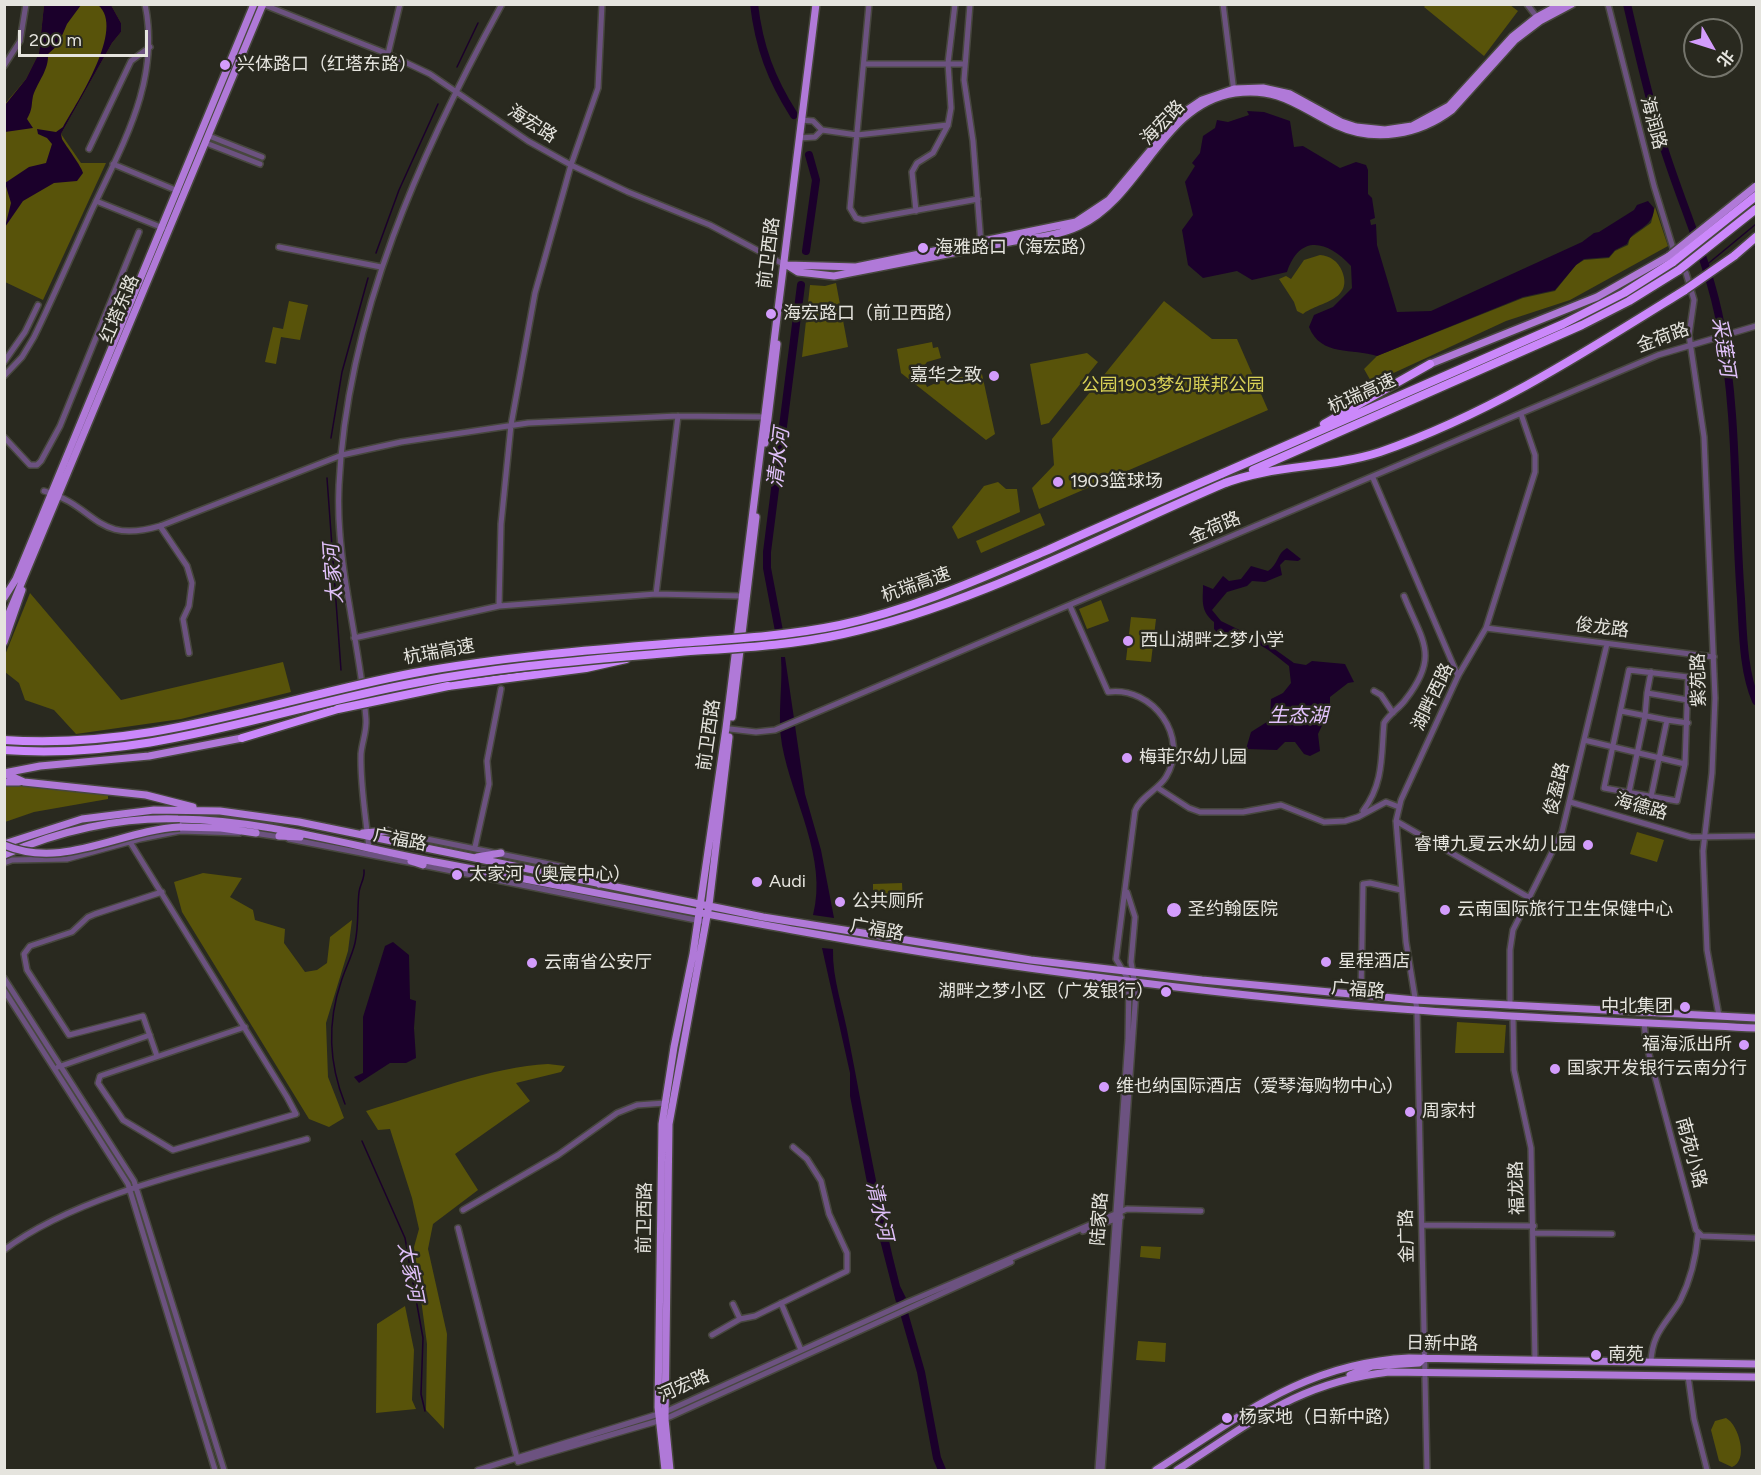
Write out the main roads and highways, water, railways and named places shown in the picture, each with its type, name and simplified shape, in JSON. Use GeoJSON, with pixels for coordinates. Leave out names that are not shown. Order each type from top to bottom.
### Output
{"type":"FeatureCollection","features":[{"type":"Feature","properties":{"kind":"highway","name":"杭瑞高速"},"geometry":{"type":"LineString","coordinates":[[4,740],[71,741],[138,736],[211,722],[356,685],[455,666],[560,652],[784,634],[842,624],[903,608],[954,590],[1578,316],[1624,293],[1756,196]]}},
{"type":"Feature","properties":{"kind":"highway","name":"杭瑞高速"},"geometry":{"type":"LineString","coordinates":[[4,750],[71,751],[152,744],[433,680],[527,666],[799,642],[894,621],[979,590],[1574,329],[1682,272],[1756,209]]}},
{"type":"Feature","properties":{"kind":"highway"},"geometry":{"type":"LineString","coordinates":[[1222,484],[1263,472],[1357,458],[1392,447],[1526,388],[1684,290],[1734,256],[1756,237]]}},
{"type":"Feature","properties":{"kind":"highway"},"geometry":{"type":"LineString","coordinates":[[1271,452],[1430,364]]}},
{"type":"Feature","properties":{"kind":"highway"},"geometry":{"type":"LineString","coordinates":[[242,738],[338,709],[426,690],[586,668],[646,655]]}},
{"type":"Feature","properties":{"kind":"main road","name":"红塔东路"},"geometry":{"type":"LineString","coordinates":[[4,598],[16,579],[254,4]]}},
{"type":"Feature","properties":{"kind":"main road","name":"前卫西路"},"geometry":{"type":"LineString","coordinates":[[665,1470],[662,1417],[660,1208],[662,1124],[700,904],[726,728],[818,4]]}},
{"type":"Feature","properties":{"kind":"main road","name":"海宏路"},"geometry":{"type":"LineString","coordinates":[[785,265],[856,267],[981,245],[1061,227],[1085,217],[1109,200],[1180,115],[1202,100],[1234,91],[1263,88],[1290,94],[1341,122],[1356,127],[1385,130],[1412,126],[1438,114],[1457,99],[1502,46],[1562,4]]}},
{"type":"Feature","properties":{"kind":"main road","name":"海宏路"},"geometry":{"type":"LineString","coordinates":[[1538,19],[1572,4]]}},
{"type":"Feature","properties":{"kind":"main road","name":"红塔东路"},"geometry":{"type":"LineString","coordinates":[[4,625],[22,585],[52,493],[208,139],[262,5]]}},
{"type":"Feature","properties":{"kind":"main road"},"geometry":{"type":"LineString","coordinates":[[1430,364],[1597,297],[1671,259],[1756,185]]}},
{"type":"Feature","properties":{"kind":"main road","name":"前卫西路"},"geometry":{"type":"LineString","coordinates":[[670,1470],[662,1417],[669,1124],[709,905],[766,417]]}},
{"type":"Feature","properties":{"kind":"main road"},"geometry":{"type":"LineString","coordinates":[[4,642],[20,601],[22,585]]}},
{"type":"Feature","properties":{"kind":"main road"},"geometry":{"type":"LineString","coordinates":[[4,773],[40,766],[108,761],[159,754],[242,738]]}},
{"type":"Feature","properties":{"kind":"main road"},"geometry":{"type":"LineString","coordinates":[[4,773],[24,782]]}},
{"type":"Feature","properties":{"kind":"main road"},"geometry":{"type":"LineString","coordinates":[[4,782],[24,782],[146,795],[198,809]]}},
{"type":"Feature","properties":{"kind":"main road","name":"广福路"},"geometry":{"type":"LineString","coordinates":[[4,845],[82,819],[136,812],[198,809],[250,814],[368,835],[602,885],[908,942],[1134,972],[1414,1000],[1756,1018]]}},
{"type":"Feature","properties":{"kind":"main road","name":"广福路"},"geometry":{"type":"LineString","coordinates":[[4,855],[85,828],[155,819],[220,821],[311,836],[389,854],[707,918],[906,950],[1132,981],[1417,1010],[1756,1028]]}},
{"type":"Feature","properties":{"kind":"main road"},"geometry":{"type":"LineString","coordinates":[[4,845],[32,853],[60,853],[142,831],[180,827],[220,828],[256,833]]}},
{"type":"Feature","properties":{"kind":"main road"},"geometry":{"type":"LineString","coordinates":[[368,835],[387,831]]}},
{"type":"Feature","properties":{"kind":"main road"},"geometry":{"type":"LineString","coordinates":[[279,836],[311,836]]}},
{"type":"Feature","properties":{"kind":"main road"},"geometry":{"type":"LineString","coordinates":[[471,858],[501,853]]}},
{"type":"Feature","properties":{"kind":"main road"},"geometry":{"type":"LineString","coordinates":[[389,854],[423,866]]}},
{"type":"Feature","properties":{"kind":"main road"},"geometry":{"type":"LineString","coordinates":[[584,871],[602,885]]}},
{"type":"Feature","properties":{"kind":"main road"},"geometry":{"type":"LineString","coordinates":[[1343,1378],[1365,1367],[1419,1363],[1424,1358]]}},
{"type":"Feature","properties":{"kind":"main road","name":"日新中路"},"geometry":{"type":"LineString","coordinates":[[1156,1470],[1284,1390],[1340,1368],[1374,1361],[1424,1358],[1756,1364]]}},
{"type":"Feature","properties":{"kind":"main road"},"geometry":{"type":"LineString","coordinates":[[1424,1372],[1434,1368],[1572,1370],[1591,1362]]}},
{"type":"Feature","properties":{"kind":"main road"},"geometry":{"type":"LineString","coordinates":[[1590,1374],[1586,1368],[1591,1362]]}},
{"type":"Feature","properties":{"kind":"main road"},"geometry":{"type":"LineString","coordinates":[[1340,1368],[1347,1374],[1343,1378]]}},
{"type":"Feature","properties":{"kind":"main road","name":"日新中路"},"geometry":{"type":"LineString","coordinates":[[1177,1470],[1289,1400],[1343,1378],[1389,1372],[1756,1377]]}},
{"type":"Feature","properties":{"kind":"water"},"geometry":{"type":"Polygon","coordinates":[[[44,5],[81,5],[67,24],[58,45],[48,54],[47,65],[33,96],[27,119],[33,128],[5,132],[5,105],[26,79],[39,53],[44,5]]]}},
{"type":"Feature","properties":{"kind":"water"},"geometry":{"type":"Polygon","coordinates":[[[98,5],[111,5],[121,23],[121,32],[112,43],[61,134],[83,173],[77,181],[54,183],[23,201],[5,227],[11,203],[5,183],[29,167],[46,163],[52,144],[47,138],[38,134],[37,129],[56,132],[63,127],[96,65],[106,30],[105,16],[98,5]]]}},
{"type":"Feature","properties":{"kind":"water"},"geometry":{"type":"Polygon","coordinates":[[[1247,111],[1264,112],[1290,121],[1294,147],[1303,146],[1340,168],[1356,162],[1366,165],[1368,194],[1372,198],[1375,218],[1370,220],[1371,225],[1376,224],[1377,245],[1397,312],[1431,311],[1582,242],[1634,210],[1637,205],[1648,201],[1654,208],[1653,215],[1647,225],[1634,234],[1627,244],[1615,250],[1609,257],[1584,259],[1555,290],[1523,297],[1377,356],[1338,350],[1321,343],[1314,337],[1309,327],[1314,315],[1333,307],[1352,288],[1351,266],[1333,251],[1315,245],[1307,246],[1299,251],[1287,272],[1252,280],[1237,271],[1203,278],[1188,265],[1182,230],[1193,215],[1185,182],[1195,166],[1192,163],[1200,153],[1203,136],[1215,128],[1217,120],[1228,122],[1249,115],[1247,111]]]}},
{"type":"Feature","properties":{"kind":"water","name":"生态湖"},"geometry":{"type":"Polygon","coordinates":[[[1287,548],[1301,559],[1298,561],[1285,560],[1280,565],[1282,575],[1265,582],[1252,581],[1247,586],[1227,592],[1212,610],[1221,621],[1266,643],[1294,663],[1306,665],[1312,661],[1345,664],[1354,682],[1348,683],[1330,697],[1330,709],[1318,734],[1320,751],[1310,756],[1304,754],[1295,742],[1285,742],[1277,750],[1246,749],[1251,732],[1270,720],[1271,699],[1283,693],[1291,683],[1289,666],[1267,649],[1251,641],[1224,639],[1214,629],[1214,622],[1206,614],[1203,605],[1203,585],[1213,589],[1223,576],[1229,581],[1241,579],[1251,566],[1268,571],[1287,548]]]}},
{"type":"Feature","properties":{"kind":"water"},"geometry":{"type":"Polygon","coordinates":[[[781,657],[785,657],[805,794],[821,850],[834,918],[813,915],[816,872],[807,829],[782,745],[781,657]]]}},
{"type":"Feature","properties":{"kind":"water"},"geometry":{"type":"Polygon","coordinates":[[[393,942],[409,955],[410,999],[416,1001],[414,1028],[416,1058],[406,1063],[390,1063],[359,1083],[354,1077],[363,1073],[363,1017],[385,946],[393,942]]]}},
{"type":"Feature","properties":{"kind":"water"},"geometry":{"type":"Polygon","coordinates":[[[822,948],[833,949],[836,983],[879,1194],[892,1256],[900,1286],[906,1298],[896,1302],[873,1213],[850,1096],[850,1073],[822,948]]]}},
{"type":"Feature","properties":{"kind":"waterway","name":"清水河"},"geometry":{"type":"LineString","coordinates":[[754,4],[767,62],[794,115]]}},
{"type":"Feature","properties":{"kind":"waterway","name":"采莲河"},"geometry":{"type":"LineString","coordinates":[[1627,4],[1658,128],[1703,258],[1721,327],[1733,429],[1744,651],[1748,677],[1756,701]]}},
{"type":"Feature","properties":{"kind":"waterway","name":"太家河"},"geometry":{"type":"LineString","coordinates":[[457,67],[478,23]]}},
{"type":"Feature","properties":{"kind":"waterway","name":"太家河"},"geometry":{"type":"LineString","coordinates":[[376,253],[399,190],[438,104]]}},
{"type":"Feature","properties":{"kind":"waterway","name":"清水河"},"geometry":{"type":"LineString","coordinates":[[806,251],[816,180],[809,155]]}},
{"type":"Feature","properties":{"kind":"waterway"},"geometry":{"type":"LineString","coordinates":[[1704,267],[1756,224]]}},
{"type":"Feature","properties":{"kind":"waterway"},"geometry":{"type":"LineString","coordinates":[[1729,265],[1756,244]]}},
{"type":"Feature","properties":{"kind":"waterway","name":"太家河"},"geometry":{"type":"LineString","coordinates":[[331,438],[342,372],[368,278]]}},
{"type":"Feature","properties":{"kind":"waterway","name":"清水河"},"geometry":{"type":"LineString","coordinates":[[779,631],[767,568],[767,552],[801,285]]}},
{"type":"Feature","properties":{"kind":"waterway","name":"太家河"},"geometry":{"type":"LineString","coordinates":[[327,478],[341,670]]}},
{"type":"Feature","properties":{"kind":"waterway","name":"太家河"},"geometry":{"type":"LineString","coordinates":[[345,1104],[333,1059],[333,1013],[336,997],[355,943],[359,892],[364,870]]}},
{"type":"Feature","properties":{"kind":"waterway","name":"太家河"},"geometry":{"type":"LineString","coordinates":[[362,1141],[405,1238],[423,1338],[421,1394],[425,1411]]}},
{"type":"Feature","properties":{"kind":"waterway","name":"清水河"},"geometry":{"type":"LineString","coordinates":[[898,1292],[921,1372],[937,1458],[942,1470]]}},
{"type":"Feature","properties":{"kind":"place","name":"兴体路口（红塔东路）"},"geometry":{"type":"Point","coordinates":[225,65]}},
{"type":"Feature","properties":{"kind":"place","name":"海雅路口（海宏路）"},"geometry":{"type":"Point","coordinates":[923,248]}},
{"type":"Feature","properties":{"kind":"place","name":"海宏路口（前卫西路）"},"geometry":{"type":"Point","coordinates":[771,314]}},
{"type":"Feature","properties":{"kind":"place","name":"嘉华之致"},"geometry":{"type":"Point","coordinates":[994,376]}},
{"type":"Feature","properties":{"kind":"place","name":"1903篮球场"},"geometry":{"type":"Point","coordinates":[1058,482]}},
{"type":"Feature","properties":{"kind":"place","name":"西山湖畔之梦小学"},"geometry":{"type":"Point","coordinates":[1128,641]}},
{"type":"Feature","properties":{"kind":"place","name":"梅菲尔幼儿园"},"geometry":{"type":"Point","coordinates":[1127,758]}},
{"type":"Feature","properties":{"kind":"place","name":"睿博九夏云水幼儿园"},"geometry":{"type":"Point","coordinates":[1588,845]}},
{"type":"Feature","properties":{"kind":"place","name":"太家河（奥宸中心）"},"geometry":{"type":"Point","coordinates":[457,875]}},
{"type":"Feature","properties":{"kind":"place","name":"Audi"},"geometry":{"type":"Point","coordinates":[757,882]}},
{"type":"Feature","properties":{"kind":"place","name":"公共厕所"},"geometry":{"type":"Point","coordinates":[840,902]}},
{"type":"Feature","properties":{"kind":"place","name":"圣约翰医院"},"geometry":{"type":"Point","coordinates":[1174,910]}},
{"type":"Feature","properties":{"kind":"place","name":"云南国际旅行卫生保健中心"},"geometry":{"type":"Point","coordinates":[1445,910]}},
{"type":"Feature","properties":{"kind":"place","name":"星程酒店"},"geometry":{"type":"Point","coordinates":[1326,962]}},
{"type":"Feature","properties":{"kind":"place","name":"云南省公安厅"},"geometry":{"type":"Point","coordinates":[532,963]}},
{"type":"Feature","properties":{"kind":"place","name":"湖畔之梦小区（广发银行）"},"geometry":{"type":"Point","coordinates":[1166,992]}},
{"type":"Feature","properties":{"kind":"place","name":"中北集团"},"geometry":{"type":"Point","coordinates":[1685,1007]}},
{"type":"Feature","properties":{"kind":"place","name":"福海派出所"},"geometry":{"type":"Point","coordinates":[1744,1045]}},
{"type":"Feature","properties":{"kind":"place","name":"国家开发银行云南分行"},"geometry":{"type":"Point","coordinates":[1555,1069]}},
{"type":"Feature","properties":{"kind":"place","name":"维也纳国际酒店（爱琴海购物中心）"},"geometry":{"type":"Point","coordinates":[1104,1087]}},
{"type":"Feature","properties":{"kind":"place","name":"周家村"},"geometry":{"type":"Point","coordinates":[1410,1112]}},
{"type":"Feature","properties":{"kind":"place","name":"南苑"},"geometry":{"type":"Point","coordinates":[1596,1355]}},
{"type":"Feature","properties":{"kind":"place","name":"杨家地（日新中路）"},"geometry":{"type":"Point","coordinates":[1227,1418]}},
{"type":"Feature","properties":{"kind":"park label","name":"公园1903梦幻联邦公园"},"geometry":{"type":"Point","coordinates":[1173,386]}}]}
